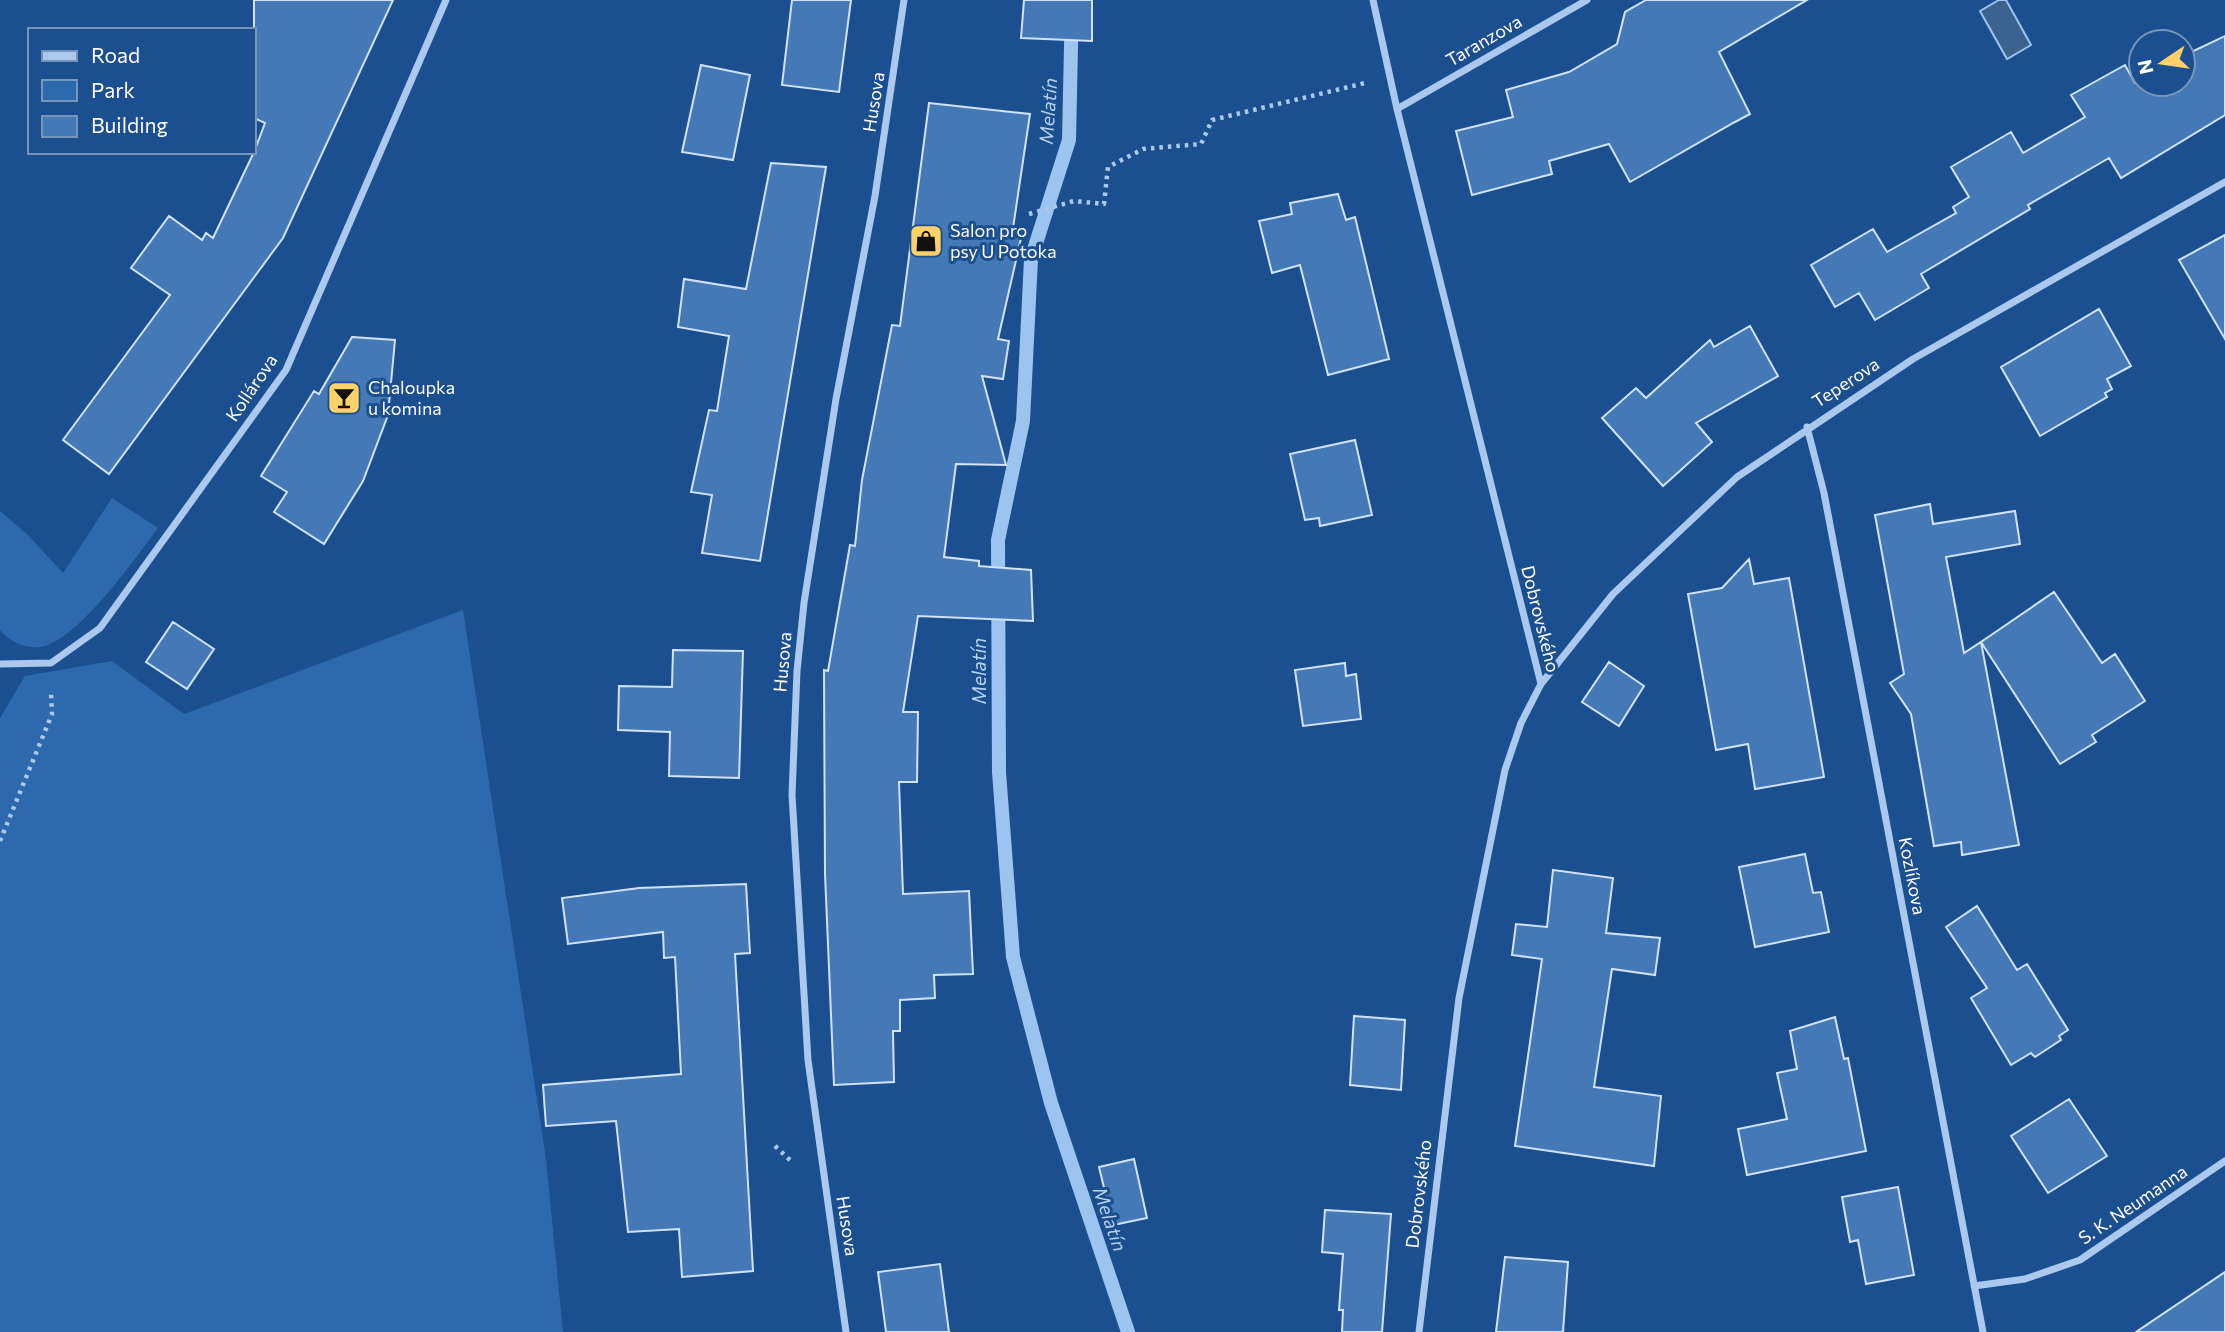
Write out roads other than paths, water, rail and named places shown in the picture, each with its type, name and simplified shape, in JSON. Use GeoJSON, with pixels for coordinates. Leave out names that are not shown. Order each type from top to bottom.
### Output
{"type":"FeatureCollection","features":[{"type":"Feature","properties":{"kind":"street","name":"Kollárova"},"geometry":{"type":"LineString","coordinates":[[0,664],[51,663],[100,628],[286,370],[446,0]]}},
{"type":"Feature","properties":{"kind":"street","name":"Husova"},"geometry":{"type":"LineString","coordinates":[[846,1332],[808,1060],[792,795],[797,671],[836,399],[875,196],[904,0]]}},
{"type":"Feature","properties":{"kind":"street","name":"Dobrovského"},"geometry":{"type":"LineString","coordinates":[[1373,0],[1397,109],[1541,684],[1521,723],[1505,770],[1459,998],[1419,1332]]}},
{"type":"Feature","properties":{"kind":"street","name":"Taranzova"},"geometry":{"type":"LineString","coordinates":[[1397,109],[1587,0]]}},
{"type":"Feature","properties":{"kind":"street","name":"Teperova"},"geometry":{"type":"LineString","coordinates":[[1541,684],[1613,594],[1737,477],[1807,427],[1913,359],[2225,182]]}},
{"type":"Feature","properties":{"kind":"street","name":"Kozlíkova"},"geometry":{"type":"LineString","coordinates":[[1807,427],[1824,493],[1983,1332]]}},
{"type":"Feature","properties":{"kind":"street","name":"S. K. Neumanna"},"geometry":{"type":"LineString","coordinates":[[1974,1286],[2025,1279],[2080,1260],[2225,1161]]}},
{"type":"Feature","properties":{"kind":"waterway","name":"Melatín"},"geometry":{"type":"LineString","coordinates":[[1072,0],[1069,140],[1031,259],[1023,421],[998,540],[999,772],[1013,957],[1051,1103],[1128,1332]]}},
{"type":"Feature","properties":{"kind":"place","name":"Salon pro psy U Potoka"},"geometry":{"type":"Point","coordinates":[926,241]}},
{"type":"Feature","properties":{"kind":"place","name":"Chaloupka u komina"},"geometry":{"type":"Point","coordinates":[344,398]}}]}
